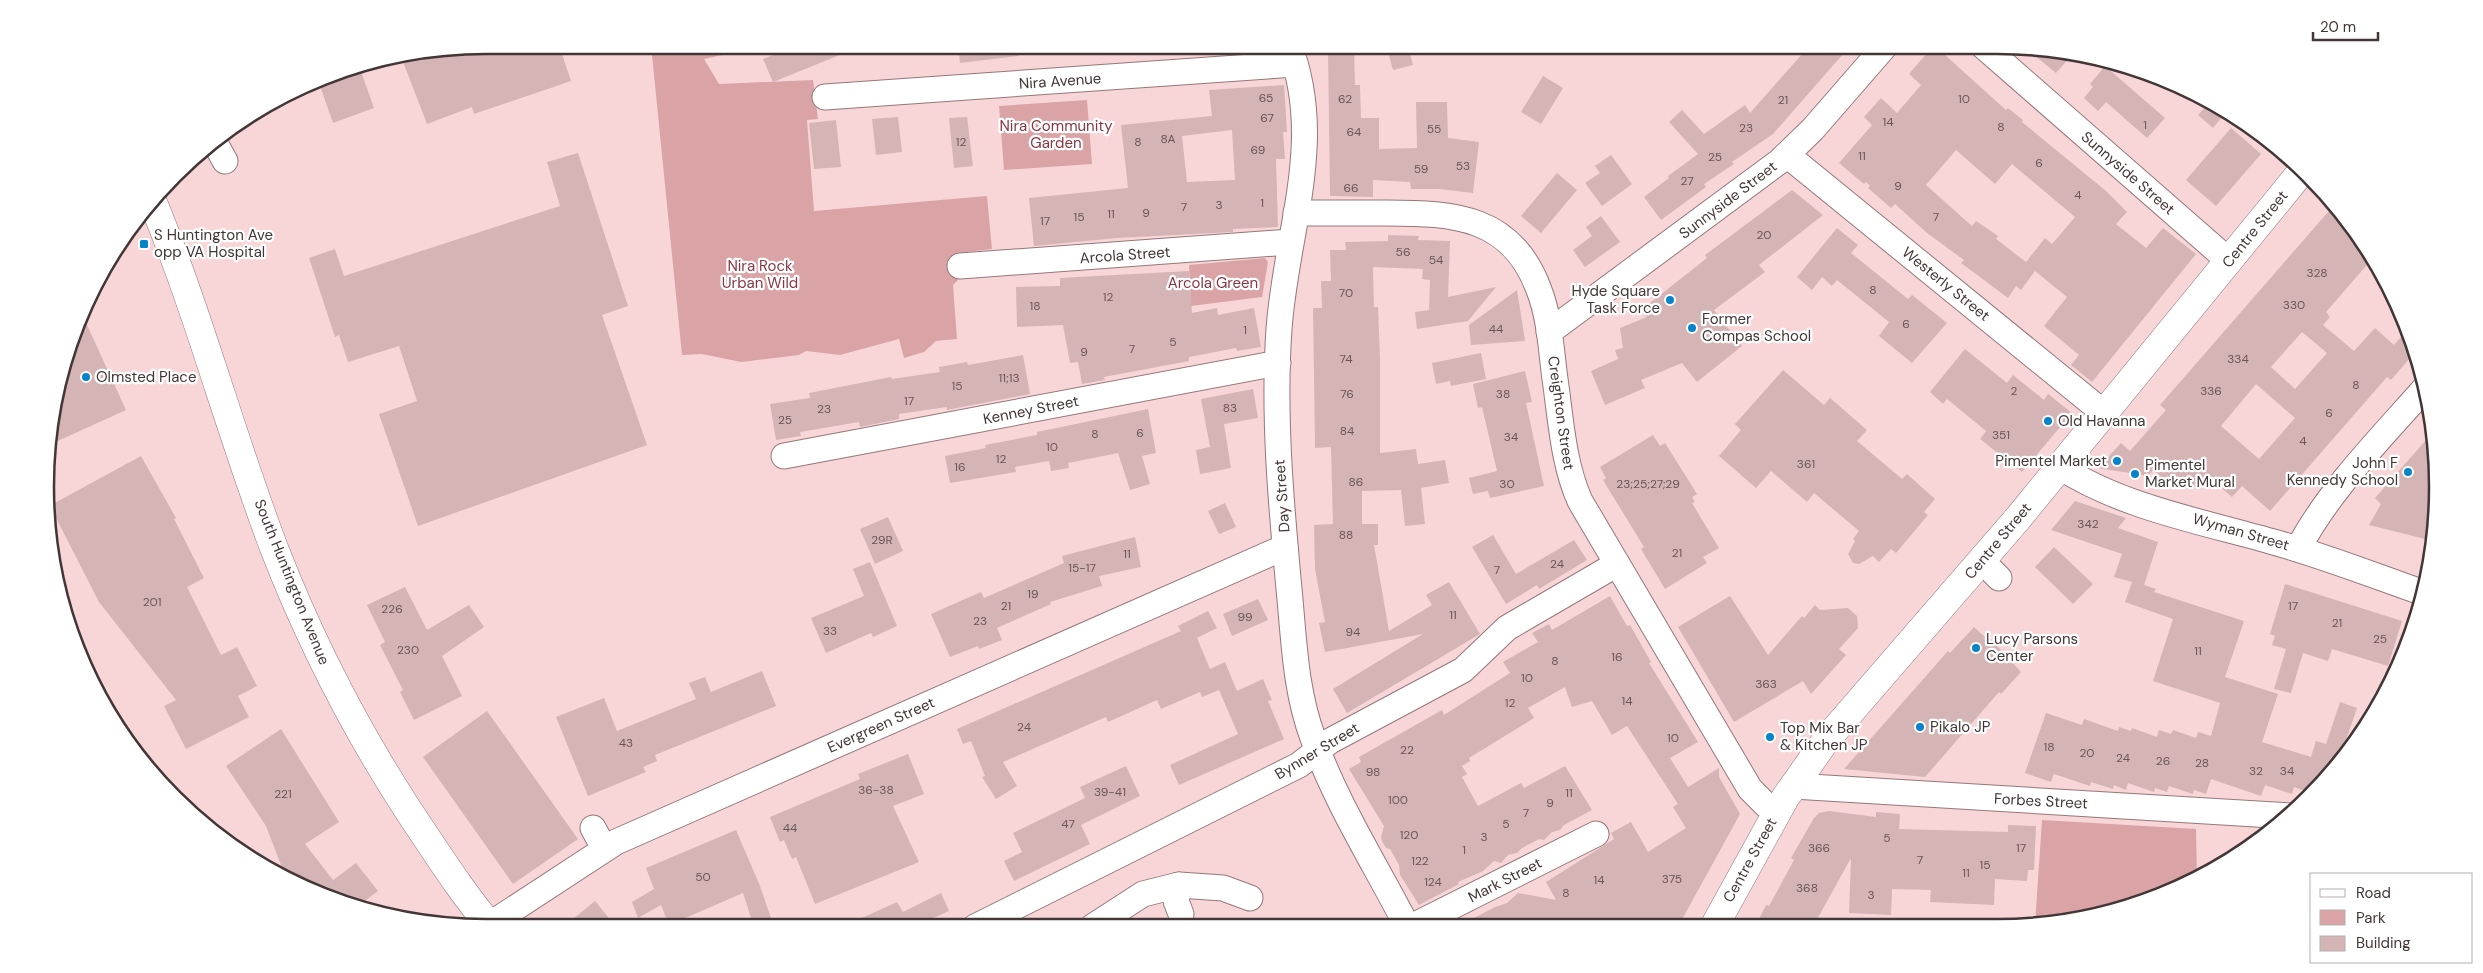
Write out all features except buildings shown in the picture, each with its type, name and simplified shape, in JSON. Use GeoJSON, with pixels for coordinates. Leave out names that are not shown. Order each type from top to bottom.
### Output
{"type":"FeatureCollection","features":[{"type":"Feature","properties":{"kind":"main road","name":"Centre Street"},"geometry":{"type":"LineString","coordinates":[[1718,919],[1793,786],[1836,728],[1991,569],[2060,467],[2298,176]]}},
{"type":"Feature","properties":{"kind":"main road","name":"South Huntington Avenue"},"geometry":{"type":"LineString","coordinates":[[155,208],[185,283],[274,545],[312,639],[360,733],[406,809],[485,919]]}},
{"type":"Feature","properties":{"kind":"street","name":"Sunnyside Street"},"geometry":{"type":"LineString","coordinates":[[1549,332],[1787,155],[1831,110],[1878,54]]}},
{"type":"Feature","properties":{"kind":"street","name":"Sunnyside Street"},"geometry":{"type":"LineString","coordinates":[[1992,54],[2229,261]]}},
{"type":"Feature","properties":{"kind":"street","name":"Nira Avenue"},"geometry":{"type":"LineString","coordinates":[[825,97],[1292,55]]}},
{"type":"Feature","properties":{"kind":"street","name":"Day Street"},"geometry":{"type":"LineString","coordinates":[[1292,55],[1303,90],[1306,124],[1304,162],[1283,291],[1278,363],[1280,467],[1285,547],[1297,674],[1305,713],[1318,751],[1337,793],[1403,919]]}},
{"type":"Feature","properties":{"kind":"street","name":"Westerly Street"},"geometry":{"type":"LineString","coordinates":[[1787,155],[2104,413]]}},
{"type":"Feature","properties":{"kind":"street","name":"Creighton Street"},"geometry":{"type":"LineString","coordinates":[[1296,212],[1432,213],[1457,216],[1480,224],[1508,243],[1527,265],[1540,290],[1549,332],[1570,477],[1588,517],[1750,789],[1766,805],[1777,812]]}},
{"type":"Feature","properties":{"kind":"street","name":"Arcola Street"},"geometry":{"type":"LineString","coordinates":[[960,266],[1290,242]]}},
{"type":"Feature","properties":{"kind":"street","name":"Kenney Street"},"geometry":{"type":"LineString","coordinates":[[784,456],[1278,363]]}},
{"type":"Feature","properties":{"kind":"street"},"geometry":{"type":"LineString","coordinates":[[2298,548],[2308,530],[2367,453],[2419,394]]}},
{"type":"Feature","properties":{"kind":"street","name":"Wyman Street"},"geometry":{"type":"LineString","coordinates":[[2060,467],[2083,482],[2149,506],[2298,548],[2417,590]]}},
{"type":"Feature","properties":{"kind":"street","name":"Evergreen Street"},"geometry":{"type":"LineString","coordinates":[[499,919],[599,838],[1285,547]]}},
{"type":"Feature","properties":{"kind":"street","name":"Bynner Street"},"geometry":{"type":"LineString","coordinates":[[991,919],[1299,765],[1330,741],[1463,670],[1507,628],[1617,564]]}},
{"type":"Feature","properties":{"kind":"street","name":"Forbes Street"},"geometry":{"type":"LineString","coordinates":[[1793,786],[2278,815]]}},
{"type":"Feature","properties":{"kind":"street","name":"Mark Street"},"geometry":{"type":"LineString","coordinates":[[1427,919],[1596,834]]}},
{"type":"Feature","properties":{"kind":"street"},"geometry":{"type":"LineString","coordinates":[[1103,919],[1143,894],[1179,885],[1223,888],[1250,898]]}},
{"type":"Feature","properties":{"kind":"street"},"geometry":{"type":"LineString","coordinates":[[1179,885],[1176,901],[1181,914]]}},
{"type":"Feature","properties":{"kind":"green space","name":"Nira Rock Urban Wild"},"geometry":{"type":"Polygon","coordinates":[[[652,54],[727,54],[704,59],[719,84],[813,80],[818,119],[807,120],[814,211],[987,196],[992,249],[959,253],[961,277],[953,285],[957,339],[936,341],[924,352],[904,358],[899,339],[840,355],[806,351],[799,355],[741,362],[702,354],[682,355],[652,54]]]}},
{"type":"Feature","properties":{"kind":"green space","name":"Nira Community Garden"},"geometry":{"type":"Polygon","coordinates":[[[1087,100],[1092,164],[1004,170],[999,106],[1087,100]]]}},
{"type":"Feature","properties":{"kind":"green space","name":"Arcola Green"},"geometry":{"type":"Polygon","coordinates":[[[1265,258],[1268,262],[1262,297],[1191,306],[1189,265],[1265,258]]]}},
{"type":"Feature","properties":{"kind":"green space"},"geometry":{"type":"Polygon","coordinates":[[[2042,820],[2196,829],[2197,870],[2188,875],[2109,905],[2053,916],[2035,917],[2042,820]]]}},
{"type":"Feature","properties":{"kind":"place","name":"S Huntington Ave opp VA Hospital"},"geometry":{"type":"Point","coordinates":[144,244]}},
{"type":"Feature","properties":{"kind":"place","name":"Hyde Square Task Force"},"geometry":{"type":"Point","coordinates":[1670,300]}},
{"type":"Feature","properties":{"kind":"place","name":"Former Compas School"},"geometry":{"type":"Point","coordinates":[1692,328]}},
{"type":"Feature","properties":{"kind":"place","name":"Olmsted Place"},"geometry":{"type":"Point","coordinates":[86,377]}},
{"type":"Feature","properties":{"kind":"place","name":"Old Havanna"},"geometry":{"type":"Point","coordinates":[2048,421]}},
{"type":"Feature","properties":{"kind":"place","name":"Pimentel Market"},"geometry":{"type":"Point","coordinates":[2117,461]}},
{"type":"Feature","properties":{"kind":"place","name":"John F Kennedy School"},"geometry":{"type":"Point","coordinates":[2408,472]}},
{"type":"Feature","properties":{"kind":"place","name":"Pimentel Market Mural"},"geometry":{"type":"Point","coordinates":[2135,474]}},
{"type":"Feature","properties":{"kind":"place","name":"Lucy Parsons Center"},"geometry":{"type":"Point","coordinates":[1976,648]}},
{"type":"Feature","properties":{"kind":"place","name":"Pikalo JP"},"geometry":{"type":"Point","coordinates":[1920,727]}},
{"type":"Feature","properties":{"kind":"place","name":"Top Mix Bar & Kitchen JP"},"geometry":{"type":"Point","coordinates":[1770,737]}}]}
